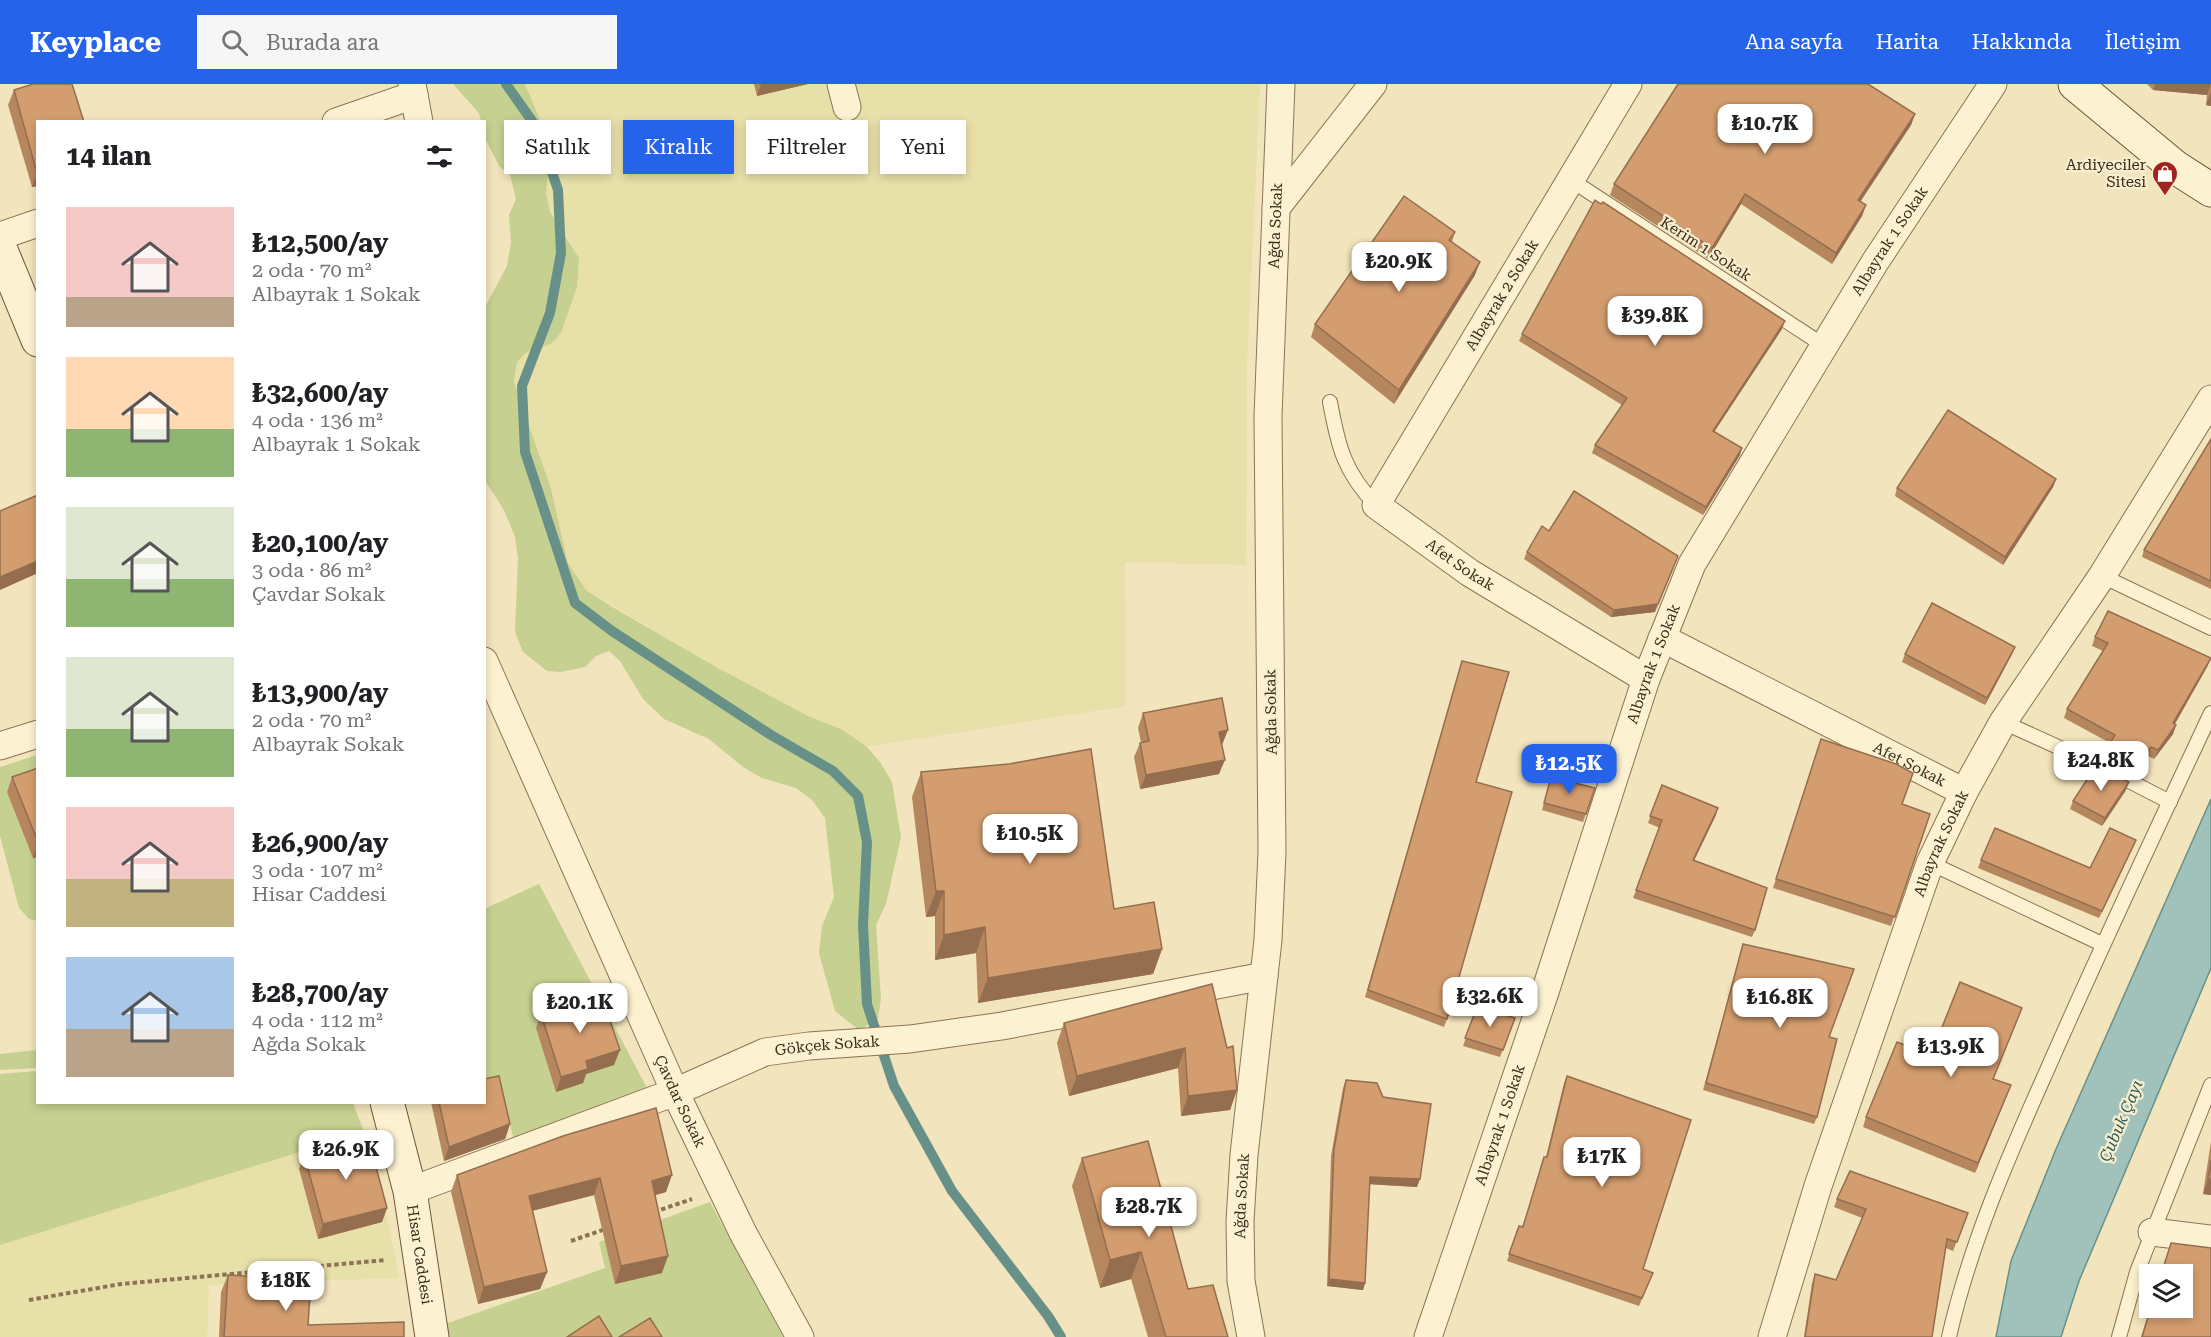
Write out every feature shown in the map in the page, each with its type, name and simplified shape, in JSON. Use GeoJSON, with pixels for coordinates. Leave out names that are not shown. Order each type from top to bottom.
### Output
{"type":"FeatureCollection","features":[{"type":"Feature","properties":{"kind":"street","name":"Ağda Sokak"},"geometry":{"type":"LineString","coordinates":[[1251,1337],[1241,1281],[1240,1221],[1244,1155],[1264,976],[1272,852],[1268,416],[1281,84]]}},
{"type":"Feature","properties":{"kind":"street"},"geometry":{"type":"LineString","coordinates":[[1276,208],[1373,84]]}},
{"type":"Feature","properties":{"kind":"street","name":"Albayrak 2 Sokak"},"geometry":{"type":"LineString","coordinates":[[1376,505],[1628,84]]}},
{"type":"Feature","properties":{"kind":"street","name":"Albayrak 1 Sokak"},"geometry":{"type":"LineString","coordinates":[[1428,1337],[1544,995],[1646,679],[1692,564],[1875,262],[1993,84]]}},
{"type":"Feature","properties":{"kind":"street"},"geometry":{"type":"LineString","coordinates":[[341,120],[413,90],[419,120]]}},
{"type":"Feature","properties":{"kind":"street"},"geometry":{"type":"LineString","coordinates":[[2087,90],[2175,167],[2211,190]]}},
{"type":"Feature","properties":{"kind":"street"},"geometry":{"type":"LineString","coordinates":[[0,236],[36,224]]}},
{"type":"Feature","properties":{"kind":"street"},"geometry":{"type":"LineString","coordinates":[[0,248],[36,335]]}},
{"type":"Feature","properties":{"kind":"street","name":"Albayrak Sokak"},"geometry":{"type":"LineString","coordinates":[[1772,1337],[1818,1186],[1930,863],[1964,792],[2004,722],[2102,576],[2211,399]]}},
{"type":"Feature","properties":{"kind":"street","name":"Afet Sokak"},"geometry":{"type":"LineString","coordinates":[[1376,505],[1470,573],[1646,679]]}},
{"type":"Feature","properties":{"kind":"street","name":"Afet Sokak"},"geometry":{"type":"LineString","coordinates":[[1662,638],[1964,792]]}},
{"type":"Feature","properties":{"kind":"street","name":"Çavdar Sokak"},"geometry":{"type":"LineString","coordinates":[[486,666],[675,1092],[742,1233],[800,1337]]}},
{"type":"Feature","properties":{"kind":"street"},"geometry":{"type":"LineString","coordinates":[[0,746],[36,735]]}},
{"type":"Feature","properties":{"kind":"street","name":"Gökçek Sokak"},"geometry":{"type":"LineString","coordinates":[[410,1191],[675,1092],[765,1052],[809,1046],[910,1039],[1002,1026],[1264,976]]}},
{"type":"Feature","properties":{"kind":"street","name":"Hisar Caddesi"},"geometry":{"type":"LineString","coordinates":[[388,1104],[410,1191],[422,1258],[432,1337]]}},
{"type":"Feature","properties":{"kind":"street"},"geometry":{"type":"LineString","coordinates":[[2152,1232],[2211,1239]]}},
{"type":"Feature","properties":{"kind":"lane","name":"Kerim 1 Sokak"},"geometry":{"type":"LineString","coordinates":[[1571,180],[1823,345]]}},
{"type":"Feature","properties":{"kind":"lane","name":"Afet Sokak"},"geometry":{"type":"LineString","coordinates":[[1330,402],[1343,461],[1358,487],[1376,505]]}},
{"type":"Feature","properties":{"kind":"lane"},"geometry":{"type":"LineString","coordinates":[[2102,576],[2211,628]]}},
{"type":"Feature","properties":{"kind":"lane"},"geometry":{"type":"LineString","coordinates":[[1948,1337],[1969,1265],[2009,1156],[2102,944],[2211,713]]}},
{"type":"Feature","properties":{"kind":"lane"},"geometry":{"type":"LineString","coordinates":[[2004,722],[2102,767],[2170,802]]}},
{"type":"Feature","properties":{"kind":"lane"},"geometry":{"type":"LineString","coordinates":[[1930,863],[2102,944]]}},
{"type":"Feature","properties":{"kind":"lane"},"geometry":{"type":"LineString","coordinates":[[2119,1337],[2137,1272],[2211,1085]]}},
{"type":"Feature","properties":{"kind":"path"},"geometry":{"type":"LineString","coordinates":[[646,1215],[722,1189]]}},
{"type":"Feature","properties":{"kind":"path"},"geometry":{"type":"LineString","coordinates":[[571,1241],[614,1226]]}},
{"type":"Feature","properties":{"kind":"path"},"geometry":{"type":"LineString","coordinates":[[29,1300],[122,1284],[422,1258]]}},
{"type":"Feature","properties":{"kind":"shaded area"},"geometry":{"type":"Polygon","coordinates":[[[525,84],[1260,84],[1247,366],[1246,565],[1125,562],[1126,706],[867,747],[843,730],[808,716],[718,668],[586,590],[568,563],[551,489],[514,382],[517,362],[527,352],[551,344],[571,242],[550,212],[546,194],[548,174],[611,174],[611,120],[540,120],[525,84]]]}},
{"type":"Feature","properties":{"kind":"shaded area"},"geometry":{"type":"Polygon","coordinates":[[[364,1132],[390,1230],[399,1278],[209,1285],[207,1337],[0,1337],[0,1245],[364,1132]]]}},
{"type":"Feature","properties":{"kind":"green space"},"geometry":{"type":"Polygon","coordinates":[[[453,84],[525,84],[540,120],[504,120],[504,170],[499,166],[486,140],[486,120],[481,120],[479,113],[453,84]]]}},
{"type":"Feature","properties":{"kind":"green space"},"geometry":{"type":"Polygon","coordinates":[[[548,174],[546,194],[550,212],[579,258],[577,287],[561,333],[551,344],[527,352],[517,362],[514,382],[551,489],[568,563],[586,590],[614,608],[718,668],[808,716],[843,730],[867,747],[880,762],[892,782],[901,837],[886,904],[876,925],[881,998],[878,1019],[859,1030],[835,1011],[819,953],[822,926],[834,897],[825,818],[812,800],[796,788],[762,778],[743,767],[709,739],[664,719],[643,699],[620,661],[609,651],[596,656],[585,667],[561,672],[547,671],[523,652],[515,632],[518,558],[515,537],[504,510],[486,482],[486,305],[507,266],[511,243],[509,215],[516,199],[510,175],[548,174]]]}},
{"type":"Feature","properties":{"kind":"green space"},"geometry":{"type":"Polygon","coordinates":[[[36,755],[36,921],[29,919],[19,908],[0,836],[0,767],[36,755]]]}},
{"type":"Feature","properties":{"kind":"green space"},"geometry":{"type":"Polygon","coordinates":[[[539,884],[647,1088],[514,1141],[501,1085],[486,1088],[486,908],[539,884]]]}},
{"type":"Feature","properties":{"kind":"green space"},"geometry":{"type":"Polygon","coordinates":[[[36,1050],[36,1068],[0,1070],[0,1054],[36,1050]]]}},
{"type":"Feature","properties":{"kind":"green space"},"geometry":{"type":"Polygon","coordinates":[[[36,1071],[36,1104],[353,1104],[364,1132],[0,1245],[0,1074],[36,1071]]]}},
{"type":"Feature","properties":{"kind":"green space"},"geometry":{"type":"Polygon","coordinates":[[[710,1202],[783,1337],[447,1337],[445,1324],[605,1268],[599,1242],[710,1202]]]}},
{"type":"Feature","properties":{"kind":"water","name":"Çubuk Çayı"},"geometry":{"type":"Polygon","coordinates":[[[2211,799],[2211,968],[2079,1281],[2061,1337],[1996,1337],[2011,1261],[2056,1149],[2211,799]]]}},
{"type":"Feature","properties":{"kind":"building"},"geometry":{"type":"Polygon","coordinates":[[[33,84],[72,84],[83,120],[36,120],[36,169],[14,90],[33,84]]]}},
{"type":"Feature","properties":{"kind":"building"},"geometry":{"type":"Polygon","coordinates":[[[1678,84],[1868,84],[1915,114],[1858,200],[1866,205],[1836,253],[1745,194],[1712,248],[1614,184],[1678,84]]]}},
{"type":"Feature","properties":{"kind":"building"},"geometry":{"type":"Polygon","coordinates":[[[1404,196],[1455,232],[1449,240],[1480,262],[1399,390],[1315,324],[1404,196]]]}},
{"type":"Feature","properties":{"kind":"building"},"geometry":{"type":"Polygon","coordinates":[[[1595,200],[1601,204],[1603,202],[1785,321],[1713,431],[1742,448],[1706,507],[1595,445],[1627,398],[1522,334],[1595,200]]]}},
{"type":"Feature","properties":{"kind":"building"},"geometry":{"type":"Polygon","coordinates":[[[1948,410],[2056,479],[2005,557],[1897,488],[1948,410]]]}},
{"type":"Feature","properties":{"kind":"building"},"geometry":{"type":"Polygon","coordinates":[[[2211,439],[2211,581],[2144,550],[2211,439]]]}},
{"type":"Feature","properties":{"kind":"building"},"geometry":{"type":"Polygon","coordinates":[[[1574,491],[1678,556],[1658,604],[1614,610],[1527,552],[1542,526],[1549,531],[1574,491]]]}},
{"type":"Feature","properties":{"kind":"building"},"geometry":{"type":"Polygon","coordinates":[[[36,496],[36,562],[0,577],[0,511],[36,496]]]}},
{"type":"Feature","properties":{"kind":"building"},"geometry":{"type":"Polygon","coordinates":[[[1932,603],[2015,647],[1987,698],[1905,654],[1932,603]]]}},
{"type":"Feature","properties":{"kind":"building"},"geometry":{"type":"Polygon","coordinates":[[[2108,611],[2211,658],[2173,723],[2176,725],[2158,750],[2151,747],[2139,765],[2106,749],[2115,735],[2067,709],[2108,643],[2095,637],[2108,611]]]}},
{"type":"Feature","properties":{"kind":"building"},"geometry":{"type":"Polygon","coordinates":[[[1462,661],[1509,672],[1476,782],[1512,792],[1447,1019],[1368,990],[1462,661]]]}},
{"type":"Feature","properties":{"kind":"building"},"geometry":{"type":"Polygon","coordinates":[[[1222,698],[1228,730],[1219,732],[1225,760],[1146,775],[1140,743],[1149,741],[1143,713],[1222,698]]]}},
{"type":"Feature","properties":{"kind":"building"},"geometry":{"type":"Polygon","coordinates":[[[1821,739],[1896,764],[1913,773],[1902,804],[1930,814],[1895,917],[1776,879],[1821,739]]]}},
{"type":"Feature","properties":{"kind":"building"},"geometry":{"type":"Polygon","coordinates":[[[1091,749],[1114,909],[1154,902],[1162,949],[988,978],[985,927],[944,935],[944,891],[936,891],[921,772],[1009,764],[1091,749]]]}},
{"type":"Feature","properties":{"kind":"building"},"geometry":{"type":"Polygon","coordinates":[[[2096,766],[2129,782],[2105,818],[2073,801],[2096,766]]]}},
{"type":"Feature","properties":{"kind":"building"},"geometry":{"type":"Polygon","coordinates":[[[36,769],[36,837],[12,777],[36,769]]]}},
{"type":"Feature","properties":{"kind":"building"},"geometry":{"type":"Polygon","coordinates":[[[1551,777],[1595,788],[1586,814],[1544,803],[1551,777]]]}},
{"type":"Feature","properties":{"kind":"building"},"geometry":{"type":"Polygon","coordinates":[[[1662,785],[1718,808],[1693,860],[1767,888],[1755,930],[1636,890],[1662,820],[1650,816],[1662,785]]]}},
{"type":"Feature","properties":{"kind":"building"},"geometry":{"type":"Polygon","coordinates":[[[1995,828],[2090,868],[2110,828],[2136,840],[2102,911],[1981,860],[1995,828]]]}},
{"type":"Feature","properties":{"kind":"building"},"geometry":{"type":"Polygon","coordinates":[[[1743,944],[1854,969],[1829,1037],[1837,1039],[1817,1117],[1706,1083],[1743,944]]]}},
{"type":"Feature","properties":{"kind":"building"},"geometry":{"type":"Polygon","coordinates":[[[1960,982],[2022,1008],[1993,1079],[2011,1085],[1978,1163],[1866,1117],[1897,1042],[1931,1055],[1960,982]]]}},
{"type":"Feature","properties":{"kind":"building"},"geometry":{"type":"Polygon","coordinates":[[[1212,984],[1227,1048],[1233,1046],[1237,1090],[1188,1096],[1185,1048],[1077,1076],[1064,1023],[1212,984]]]}},
{"type":"Feature","properties":{"kind":"building"},"geometry":{"type":"Polygon","coordinates":[[[601,994],[620,1050],[586,1061],[588,1069],[561,1077],[541,1014],[601,994]]]}},
{"type":"Feature","properties":{"kind":"building"},"geometry":{"type":"Polygon","coordinates":[[[1477,1007],[1515,1018],[1503,1050],[1465,1038],[1477,1007]]]}},
{"type":"Feature","properties":{"kind":"building"},"geometry":{"type":"Polygon","coordinates":[[[499,1076],[510,1124],[449,1147],[439,1104],[486,1104],[486,1079],[499,1076]]]}},
{"type":"Feature","properties":{"kind":"building"},"geometry":{"type":"Polygon","coordinates":[[[1567,1076],[1691,1120],[1643,1269],[1653,1273],[1642,1298],[1509,1254],[1519,1226],[1523,1227],[1544,1157],[1547,1157],[1567,1076]]]}},
{"type":"Feature","properties":{"kind":"building"},"geometry":{"type":"Polygon","coordinates":[[[1346,1080],[1377,1083],[1383,1097],[1431,1104],[1420,1179],[1370,1177],[1365,1283],[1329,1279],[1334,1149],[1346,1080]]]}},
{"type":"Feature","properties":{"kind":"building"},"geometry":{"type":"Polygon","coordinates":[[[656,1108],[672,1175],[652,1181],[668,1256],[621,1266],[600,1178],[529,1196],[547,1272],[484,1287],[457,1175],[563,1136],[656,1108]]]}},
{"type":"Feature","properties":{"kind":"building"},"geometry":{"type":"Polygon","coordinates":[[[368,1137],[387,1208],[323,1224],[304,1154],[368,1137]]]}},
{"type":"Feature","properties":{"kind":"building"},"geometry":{"type":"Polygon","coordinates":[[[1148,1141],[1188,1289],[1213,1285],[1228,1337],[1166,1337],[1141,1252],[1110,1260],[1082,1158],[1148,1141]]]}},
{"type":"Feature","properties":{"kind":"building"},"geometry":{"type":"Polygon","coordinates":[[[2211,1160],[2211,1179],[2208,1179],[2211,1160]]]}},
{"type":"Feature","properties":{"kind":"building"},"geometry":{"type":"Polygon","coordinates":[[[1850,1171],[1968,1213],[1957,1242],[1947,1239],[1932,1337],[1805,1337],[1815,1274],[1836,1280],[1866,1209],[1837,1199],[1850,1171]]]}},
{"type":"Feature","properties":{"kind":"building"},"geometry":{"type":"Polygon","coordinates":[[[2171,1243],[2211,1248],[2211,1337],[2142,1337],[2148,1318],[2193,1318],[2193,1264],[2164,1264],[2171,1243]]]}},
{"type":"Feature","properties":{"kind":"building"},"geometry":{"type":"Polygon","coordinates":[[[228,1275],[311,1280],[308,1325],[404,1322],[404,1337],[224,1337],[228,1275]]]}},
{"type":"Feature","properties":{"kind":"building"},"geometry":{"type":"Polygon","coordinates":[[[599,1316],[612,1337],[567,1337],[599,1316]]]}},
{"type":"Feature","properties":{"kind":"building"},"geometry":{"type":"Polygon","coordinates":[[[650,1318],[662,1337],[619,1337],[650,1318]]]}},
{"type":"Feature","properties":{"kind":"waterway"},"geometry":{"type":"LineString","coordinates":[[506,84],[537,128],[558,190],[561,253],[550,313],[522,386],[525,452],[575,603],[612,631],[771,735],[833,771],[858,796],[867,842],[863,925],[867,1004],[894,1086],[952,1191],[1048,1316],[1061,1337]]}},
{"type":"Feature","properties":{"kind":"place","name":"Ardiyeciler Sitesi"},"geometry":{"type":"Point","coordinates":[2165,197]}}]}
